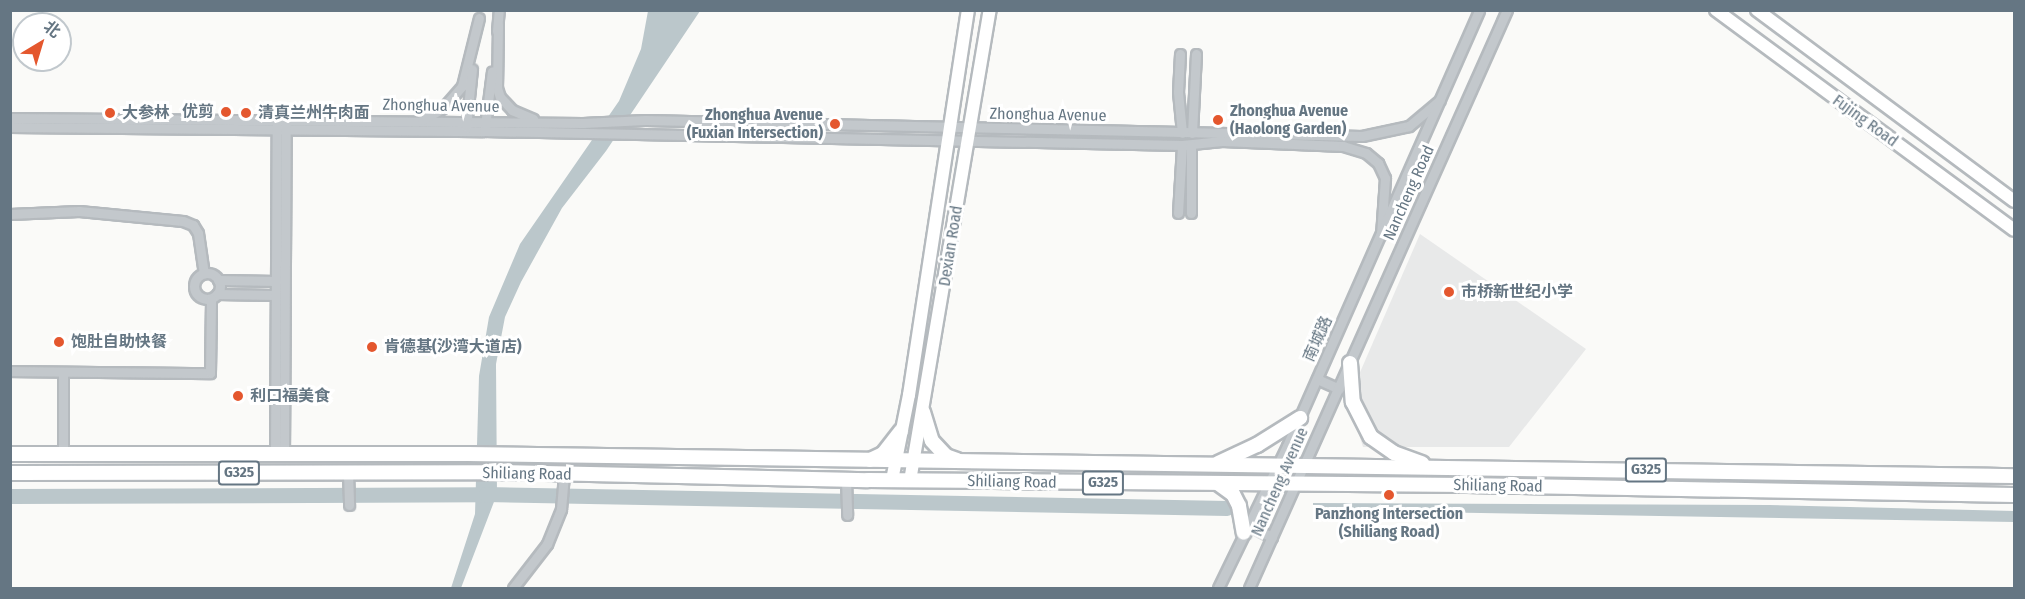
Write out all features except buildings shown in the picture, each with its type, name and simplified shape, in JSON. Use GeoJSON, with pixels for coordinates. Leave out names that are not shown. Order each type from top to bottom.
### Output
{"type":"FeatureCollection","features":[{"type":"Feature","properties":{"kind":"highway"},"geometry":{"type":"LineString","coordinates":[[1350,363],[1353,402],[1371,437],[1394,453],[1432,466]]}},
{"type":"Feature","properties":{"kind":"highway"},"geometry":{"type":"LineString","coordinates":[[923,412],[932,441],[946,456],[962,462]]}},
{"type":"Feature","properties":{"kind":"highway"},"geometry":{"type":"LineString","coordinates":[[1215,465],[1257,445],[1300,418]]}},
{"type":"Feature","properties":{"kind":"highway"},"geometry":{"type":"LineString","coordinates":[[868,461],[883,454],[901,431]]}},
{"type":"Feature","properties":{"kind":"highway","name":"Shiliang Road"},"geometry":{"type":"LineString","coordinates":[[10,454],[468,454],[895,462],[1432,466],[2014,476]]}},
{"type":"Feature","properties":{"kind":"highway","name":"Shiliang Road"},"geometry":{"type":"LineString","coordinates":[[10,473],[348,477],[506,472],[563,479],[846,484],[892,480],[2014,495]]}},
{"type":"Feature","properties":{"kind":"highway"},"geometry":{"type":"LineString","coordinates":[[1219,484],[1233,494],[1246,529]]}},
{"type":"Feature","properties":{"kind":"main road","name":"Dexian Road"},"geometry":{"type":"LineString","coordinates":[[892,480],[968,10]]}},
{"type":"Feature","properties":{"kind":"main road","name":"Dexian Road"},"geometry":{"type":"LineString","coordinates":[[910,481],[990,10]]}},
{"type":"Feature","properties":{"kind":"main road","name":"Fujing Road"},"geometry":{"type":"LineString","coordinates":[[1716,10],[2014,231]]}},
{"type":"Feature","properties":{"kind":"main road","name":"Fujing Road"},"geometry":{"type":"LineString","coordinates":[[1757,10],[2014,201]]}},
{"type":"Feature","properties":{"kind":"street"},"geometry":{"type":"LineString","coordinates":[[499,10],[496,88],[500,97],[512,110],[541,122]]}},
{"type":"Feature","properties":{"kind":"street"},"geometry":{"type":"LineString","coordinates":[[1440,100],[1479,10]]}},
{"type":"Feature","properties":{"kind":"street","name":"Nancheng Road"},"geometry":{"type":"LineString","coordinates":[[1339,389],[1507,10]]}},
{"type":"Feature","properties":{"kind":"street"},"geometry":{"type":"LineString","coordinates":[[419,121],[443,108],[462,86],[480,14]]}},
{"type":"Feature","properties":{"kind":"street"},"geometry":{"type":"LineString","coordinates":[[466,126],[480,14]]}},
{"type":"Feature","properties":{"kind":"street"},"geometry":{"type":"LineString","coordinates":[[485,127],[498,25]]}},
{"type":"Feature","properties":{"kind":"street"},"geometry":{"type":"LineString","coordinates":[[1180,54],[1178,92],[1187,133]]}},
{"type":"Feature","properties":{"kind":"street"},"geometry":{"type":"LineString","coordinates":[[1187,133],[1196,54]]}},
{"type":"Feature","properties":{"kind":"street","name":"Zhonghua Avenue"},"geometry":{"type":"LineString","coordinates":[[10,118],[466,126],[572,135],[1186,145],[1222,141],[1342,141],[1382,134],[1409,126],[1440,100]]}},
{"type":"Feature","properties":{"kind":"street","name":"南城路"},"geometry":{"type":"LineString","coordinates":[[1218,588],[1300,418],[1440,100]]}},
{"type":"Feature","properties":{"kind":"street","name":"Zhonghua Avenue"},"geometry":{"type":"LineString","coordinates":[[485,127],[541,122],[583,123],[645,120],[1187,133],[1342,141],[1366,153],[1378,164],[1385,178],[1381,235]]}},
{"type":"Feature","properties":{"kind":"street","name":"Zhonghua Avenue"},"geometry":{"type":"LineString","coordinates":[[10,127],[419,121],[466,126]]}},
{"type":"Feature","properties":{"kind":"street"},"geometry":{"type":"LineString","coordinates":[[279,455],[275,295],[282,124]]}},
{"type":"Feature","properties":{"kind":"street"},"geometry":{"type":"LineString","coordinates":[[279,455],[282,124]]}},
{"type":"Feature","properties":{"kind":"street"},"geometry":{"type":"LineString","coordinates":[[1005,142],[1006,129]]}},
{"type":"Feature","properties":{"kind":"street"},"geometry":{"type":"LineString","coordinates":[[1178,213],[1186,145]]}},
{"type":"Feature","properties":{"kind":"street"},"geometry":{"type":"LineString","coordinates":[[1186,145],[1191,213]]}},
{"type":"Feature","properties":{"kind":"street"},"geometry":{"type":"LineString","coordinates":[[10,214],[79,211],[183,221],[193,225],[198,234],[204,274]]}},
{"type":"Feature","properties":{"kind":"street"},"geometry":{"type":"LineString","coordinates":[[275,295],[198,296],[194,288],[195,280],[204,274],[213,275],[218,280],[276,281]]}},
{"type":"Feature","properties":{"kind":"street"},"geometry":{"type":"LineString","coordinates":[[10,372],[210,373],[214,297],[218,280]]}},
{"type":"Feature","properties":{"kind":"street"},"geometry":{"type":"LineString","coordinates":[[63,372],[63,454]]}},
{"type":"Feature","properties":{"kind":"street"},"geometry":{"type":"LineString","coordinates":[[1317,379],[1339,389]]}},
{"type":"Feature","properties":{"kind":"street","name":"Nancheng Avenue"},"geometry":{"type":"LineString","coordinates":[[1249,588],[1339,389]]}},
{"type":"Feature","properties":{"kind":"street"},"geometry":{"type":"LineString","coordinates":[[348,477],[349,505]]}},
{"type":"Feature","properties":{"kind":"street"},"geometry":{"type":"LineString","coordinates":[[513,588],[547,544],[561,509],[563,479]]}},
{"type":"Feature","properties":{"kind":"street"},"geometry":{"type":"LineString","coordinates":[[846,484],[847,515]]}},
{"type":"Feature","properties":{"kind":"street"},"geometry":{"type":"LineString","coordinates":[[1246,529],[1272,537]]}},
{"type":"Feature","properties":{"kind":"shaded area"},"geometry":{"type":"Polygon","coordinates":[[[648,11],[700,11],[606,151],[562,208],[521,282],[505,317],[496,364],[497,494],[461,588],[451,588],[475,514],[479,376],[489,317],[520,244],[619,101],[641,49],[648,11]]]}},
{"type":"Feature","properties":{"kind":"shaded area","name":"市桥新世纪小学"},"geometry":{"type":"Polygon","coordinates":[[[1420,234],[1586,349],[1509,447],[1363,447],[1348,400],[1420,234]]]}},
{"type":"Feature","properties":{"kind":"shaded area"},"geometry":{"type":"Polygon","coordinates":[[[1313,503],[1769,505],[2014,511],[2014,522],[1360,511],[1313,514],[1313,503]]]}},
{"type":"Feature","properties":{"kind":"waterway"},"geometry":{"type":"LineString","coordinates":[[10,496],[486,494],[1227,508]]}},
{"type":"Feature","properties":{"kind":"place","name":"优剪"},"geometry":{"type":"Point","coordinates":[226,112]}},
{"type":"Feature","properties":{"kind":"place","name":"大参林"},"geometry":{"type":"Point","coordinates":[110,113]}},
{"type":"Feature","properties":{"kind":"place","name":"清真兰州牛肉面"},"geometry":{"type":"Point","coordinates":[246,113]}},
{"type":"Feature","properties":{"kind":"place","name":"Zhonghua Avenue (Haolong Garden)"},"geometry":{"type":"Point","coordinates":[1218,120]}},
{"type":"Feature","properties":{"kind":"place","name":"Zhonghua Avenue (Fuxian Intersection)"},"geometry":{"type":"Point","coordinates":[835,124]}},
{"type":"Feature","properties":{"kind":"place","name":"市桥新世纪小学"},"geometry":{"type":"Point","coordinates":[1449,292]}},
{"type":"Feature","properties":{"kind":"place","name":"饱肚自助快餐"},"geometry":{"type":"Point","coordinates":[59,342]}},
{"type":"Feature","properties":{"kind":"place","name":"肯德基(沙湾大道店)"},"geometry":{"type":"Point","coordinates":[372,347]}},
{"type":"Feature","properties":{"kind":"place","name":"利口福美食"},"geometry":{"type":"Point","coordinates":[238,396]}},
{"type":"Feature","properties":{"kind":"place","name":"Panzhong Intersection (Shiliang Road)"},"geometry":{"type":"Point","coordinates":[1389,495]}}]}
